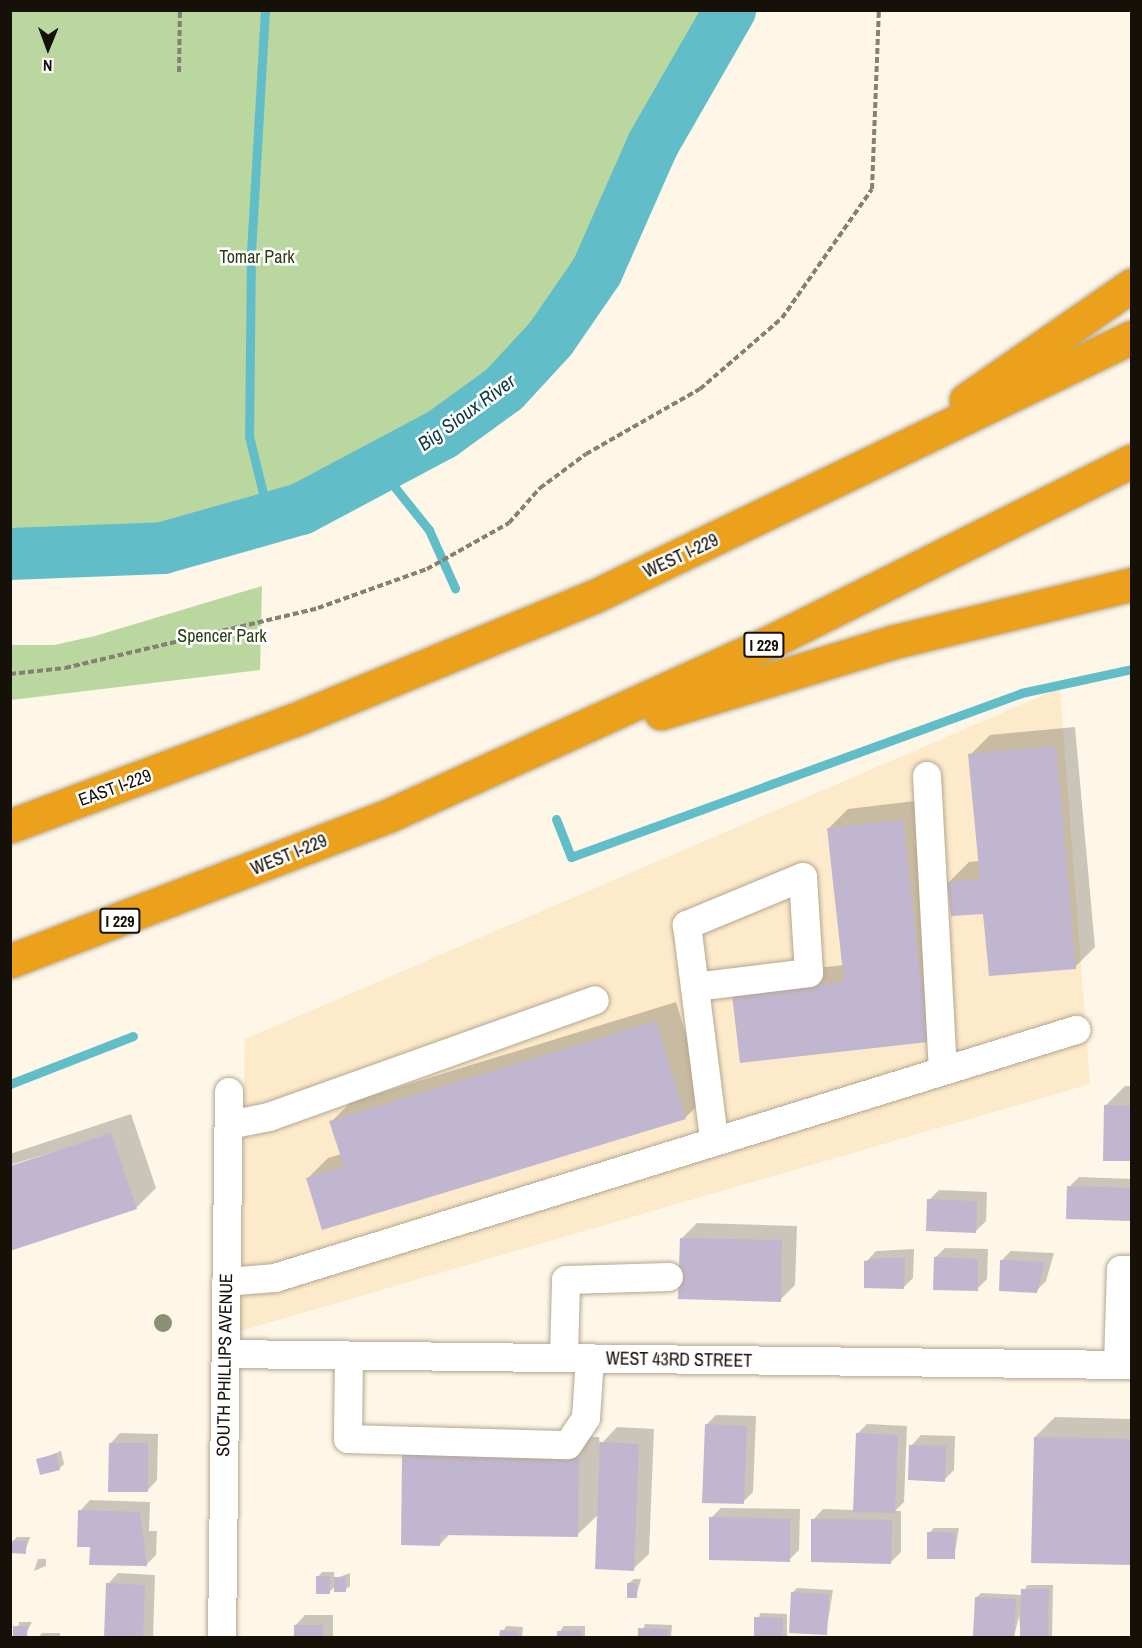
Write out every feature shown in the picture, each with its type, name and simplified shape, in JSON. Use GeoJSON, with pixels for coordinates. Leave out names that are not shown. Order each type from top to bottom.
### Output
{"type":"FeatureCollection","features":[{"type":"Feature","properties":{"kind":"highway"},"geometry":{"type":"LineString","coordinates":[[708,544],[954,408],[1131,285]]}},
{"type":"Feature","properties":{"kind":"highway","name":"WEST I-229"},"geometry":{"type":"LineString","coordinates":[[220,749],[484,644],[708,544],[1131,337]]}},
{"type":"Feature","properties":{"kind":"highway","name":"WEST I-229"},"geometry":{"type":"LineString","coordinates":[[10,961],[228,880],[390,815],[768,643],[1131,461]]}},
{"type":"Feature","properties":{"kind":"highway"},"geometry":{"type":"LineString","coordinates":[[390,815],[787,671],[1014,609],[1131,584]]}},
{"type":"Feature","properties":{"kind":"highway","name":"EAST I-229"},"geometry":{"type":"LineString","coordinates":[[10,826],[220,749]]}},
{"type":"Feature","properties":{"kind":"street"},"geometry":{"type":"LineString","coordinates":[[927,776],[943,1071]]}},
{"type":"Feature","properties":{"kind":"street"},"geometry":{"type":"LineString","coordinates":[[695,987],[809,973],[803,877],[687,925],[714,1139]]}},
{"type":"Feature","properties":{"kind":"street"},"geometry":{"type":"LineString","coordinates":[[229,1125],[269,1117],[595,1000]]}},
{"type":"Feature","properties":{"kind":"street"},"geometry":{"type":"LineString","coordinates":[[226,1282],[275,1278],[641,1167],[714,1139],[1076,1030]]}},
{"type":"Feature","properties":{"kind":"street","name":"SOUTH PHILLIPS AVENUE"},"geometry":{"type":"LineString","coordinates":[[222,1638],[230,1092]]}},
{"type":"Feature","properties":{"kind":"street"},"geometry":{"type":"LineString","coordinates":[[1125,1365],[1121,1270],[1131,1270]]}},
{"type":"Feature","properties":{"kind":"street"},"geometry":{"type":"LineString","coordinates":[[349,1356],[348,1439],[568,1445],[586,1418],[566,1280],[669,1277]]}},
{"type":"Feature","properties":{"kind":"street","name":"WEST 43RD STREET"},"geometry":{"type":"LineString","coordinates":[[226,1354],[1125,1365]]}},
{"type":"Feature","properties":{"kind":"path"},"geometry":{"type":"LineString","coordinates":[[179,72],[180,10]]}},
{"type":"Feature","properties":{"kind":"path"},"geometry":{"type":"LineString","coordinates":[[10,674],[65,668],[318,608],[427,569],[466,552],[509,523],[540,488],[586,454],[700,389],[798,297],[872,189],[879,10]]}},
{"type":"Feature","properties":{"kind":"shaded area"},"geometry":{"type":"Polygon","coordinates":[[[1060,688],[1090,1084],[240,1331],[245,1039],[1060,688]]]}},
{"type":"Feature","properties":{"kind":"green space","name":"Tomar Park"},"geometry":{"type":"Polygon","coordinates":[[[10,11],[730,11],[551,338],[442,434],[349,488],[237,527],[11,553],[10,11]]]}},
{"type":"Feature","properties":{"kind":"green space","name":"Spencer Park"},"geometry":{"type":"Polygon","coordinates":[[[262,586],[260,670],[11,700],[11,645],[54,645],[95,636],[262,586]]]}},
{"type":"Feature","properties":{"kind":"building"},"geometry":{"type":"Polygon","coordinates":[[[1056,746],[1076,969],[989,976],[983,914],[951,916],[947,882],[980,879],[968,754],[1056,746]]]}},
{"type":"Feature","properties":{"kind":"building"},"geometry":{"type":"Polygon","coordinates":[[[903,820],[928,1042],[740,1063],[732,995],[844,982],[827,828],[903,820]]]}},
{"type":"Feature","properties":{"kind":"building"},"geometry":{"type":"Polygon","coordinates":[[[656,1021],[686,1119],[322,1230],[306,1178],[344,1166],[329,1121],[656,1021]]]}},
{"type":"Feature","properties":{"kind":"building"},"geometry":{"type":"Polygon","coordinates":[[[1104,1105],[1132,1106],[1132,1161],[1103,1161],[1104,1105]]]}},
{"type":"Feature","properties":{"kind":"building"},"geometry":{"type":"Polygon","coordinates":[[[111,1133],[137,1209],[10,1251],[10,1166],[111,1133]]]}},
{"type":"Feature","properties":{"kind":"building"},"geometry":{"type":"Polygon","coordinates":[[[1067,1186],[1132,1188],[1132,1221],[1066,1219],[1067,1186]]]}},
{"type":"Feature","properties":{"kind":"building"},"geometry":{"type":"Polygon","coordinates":[[[927,1199],[977,1201],[976,1233],[926,1231],[927,1199]]]}},
{"type":"Feature","properties":{"kind":"building"},"geometry":{"type":"Polygon","coordinates":[[[680,1238],[782,1240],[781,1302],[678,1299],[680,1238]]]}},
{"type":"Feature","properties":{"kind":"building"},"geometry":{"type":"Polygon","coordinates":[[[934,1257],[978,1259],[978,1291],[933,1290],[934,1257]]]}},
{"type":"Feature","properties":{"kind":"building"},"geometry":{"type":"Polygon","coordinates":[[[905,1258],[904,1289],[864,1288],[864,1261],[905,1258]]]}},
{"type":"Feature","properties":{"kind":"building"},"geometry":{"type":"Polygon","coordinates":[[[1000,1260],[1045,1262],[1037,1293],[999,1291],[1000,1260]]]}},
{"type":"Feature","properties":{"kind":"building"},"geometry":{"type":"Polygon","coordinates":[[[705,1424],[747,1426],[744,1504],[702,1503],[705,1424]]]}},
{"type":"Feature","properties":{"kind":"building"},"geometry":{"type":"Polygon","coordinates":[[[856,1433],[898,1435],[895,1513],[853,1512],[856,1433]]]}},
{"type":"Feature","properties":{"kind":"building"},"geometry":{"type":"Polygon","coordinates":[[[1034,1437],[1132,1439],[1132,1565],[1031,1563],[1034,1437]]]}},
{"type":"Feature","properties":{"kind":"building"},"geometry":{"type":"Polygon","coordinates":[[[600,1442],[639,1444],[634,1571],[595,1569],[600,1442]]]}},
{"type":"Feature","properties":{"kind":"building"},"geometry":{"type":"Polygon","coordinates":[[[109,1443],[148,1443],[148,1492],[108,1492],[109,1443]]]}},
{"type":"Feature","properties":{"kind":"building"},"geometry":{"type":"Polygon","coordinates":[[[909,1445],[946,1446],[945,1482],[908,1480],[909,1445]]]}},
{"type":"Feature","properties":{"kind":"building"},"geometry":{"type":"Polygon","coordinates":[[[56,1454],[60,1470],[40,1475],[36,1459],[56,1454]]]}},
{"type":"Feature","properties":{"kind":"building"},"geometry":{"type":"Polygon","coordinates":[[[402,1454],[579,1457],[578,1537],[441,1535],[440,1546],[401,1545],[402,1454]]]}},
{"type":"Feature","properties":{"kind":"building"},"geometry":{"type":"Polygon","coordinates":[[[78,1510],[140,1512],[147,1566],[89,1565],[90,1547],[77,1547],[78,1510]]]}},
{"type":"Feature","properties":{"kind":"building"},"geometry":{"type":"Polygon","coordinates":[[[709,1517],[790,1519],[790,1562],[709,1560],[709,1517]]]}},
{"type":"Feature","properties":{"kind":"building"},"geometry":{"type":"Polygon","coordinates":[[[811,1519],[892,1520],[891,1564],[811,1562],[811,1519]]]}},
{"type":"Feature","properties":{"kind":"building"},"geometry":{"type":"Polygon","coordinates":[[[927,1532],[955,1533],[955,1559],[927,1559],[927,1532]]]}},
{"type":"Feature","properties":{"kind":"building"},"geometry":{"type":"Polygon","coordinates":[[[11,1541],[26,1541],[26,1554],[10,1553],[11,1541]]]}},
{"type":"Feature","properties":{"kind":"building"},"geometry":{"type":"Polygon","coordinates":[[[316,1576],[330,1576],[330,1594],[316,1594],[316,1576]]]}},
{"type":"Feature","properties":{"kind":"building"},"geometry":{"type":"Polygon","coordinates":[[[334,1577],[346,1577],[346,1592],[334,1592],[334,1577]]]}},
{"type":"Feature","properties":{"kind":"building"},"geometry":{"type":"Polygon","coordinates":[[[106,1583],[145,1585],[143,1638],[104,1638],[106,1583]]]}},
{"type":"Feature","properties":{"kind":"building"},"geometry":{"type":"Polygon","coordinates":[[[627,1583],[637,1583],[637,1598],[627,1598],[627,1583]]]}},
{"type":"Feature","properties":{"kind":"building"},"geometry":{"type":"Polygon","coordinates":[[[1021,1589],[1049,1589],[1048,1638],[1020,1638],[1021,1589]]]}},
{"type":"Feature","properties":{"kind":"building"},"geometry":{"type":"Polygon","coordinates":[[[791,1592],[829,1594],[827,1635],[789,1633],[791,1592]]]}},
{"type":"Feature","properties":{"kind":"building"},"geometry":{"type":"Polygon","coordinates":[[[975,1597],[1016,1599],[1014,1638],[973,1636],[975,1597]]]}},
{"type":"Feature","properties":{"kind":"building"},"geometry":{"type":"Polygon","coordinates":[[[754,1617],[783,1618],[783,1638],[754,1638],[754,1617]]]}},
{"type":"Feature","properties":{"kind":"building"},"geometry":{"type":"Polygon","coordinates":[[[294,1625],[323,1625],[323,1638],[294,1638],[294,1625]]]}},
{"type":"Feature","properties":{"kind":"building"},"geometry":{"type":"Polygon","coordinates":[[[13,1626],[28,1626],[27,1636],[13,1636],[13,1626]]]}},
{"type":"Feature","properties":{"kind":"building"},"geometry":{"type":"Polygon","coordinates":[[[638,1628],[668,1629],[668,1638],[638,1638],[638,1628]]]}},
{"type":"Feature","properties":{"kind":"building"},"geometry":{"type":"Polygon","coordinates":[[[500,1630],[519,1631],[519,1638],[499,1638],[500,1630]]]}},
{"type":"Feature","properties":{"kind":"building"},"geometry":{"type":"Polygon","coordinates":[[[581,1630],[581,1638],[557,1638],[557,1631],[581,1630]]]}},
{"type":"Feature","properties":{"kind":"waterway"},"geometry":{"type":"LineString","coordinates":[[265,10],[251,252],[249,436],[269,518]]}},
{"type":"Feature","properties":{"kind":"waterway","name":"Big Sioux River"},"geometry":{"type":"LineString","coordinates":[[10,554],[163,548],[301,509],[442,434],[504,389],[551,338],[597,271],[653,144],[730,10]]}},
{"type":"Feature","properties":{"kind":"waterway"},"geometry":{"type":"LineString","coordinates":[[381,470],[429,530],[455,588]]}},
{"type":"Feature","properties":{"kind":"waterway"},"geometry":{"type":"LineString","coordinates":[[556,819],[571,857],[1021,693],[1132,669]]}},
{"type":"Feature","properties":{"kind":"waterway"},"geometry":{"type":"LineString","coordinates":[[10,1084],[133,1036]]}}]}
